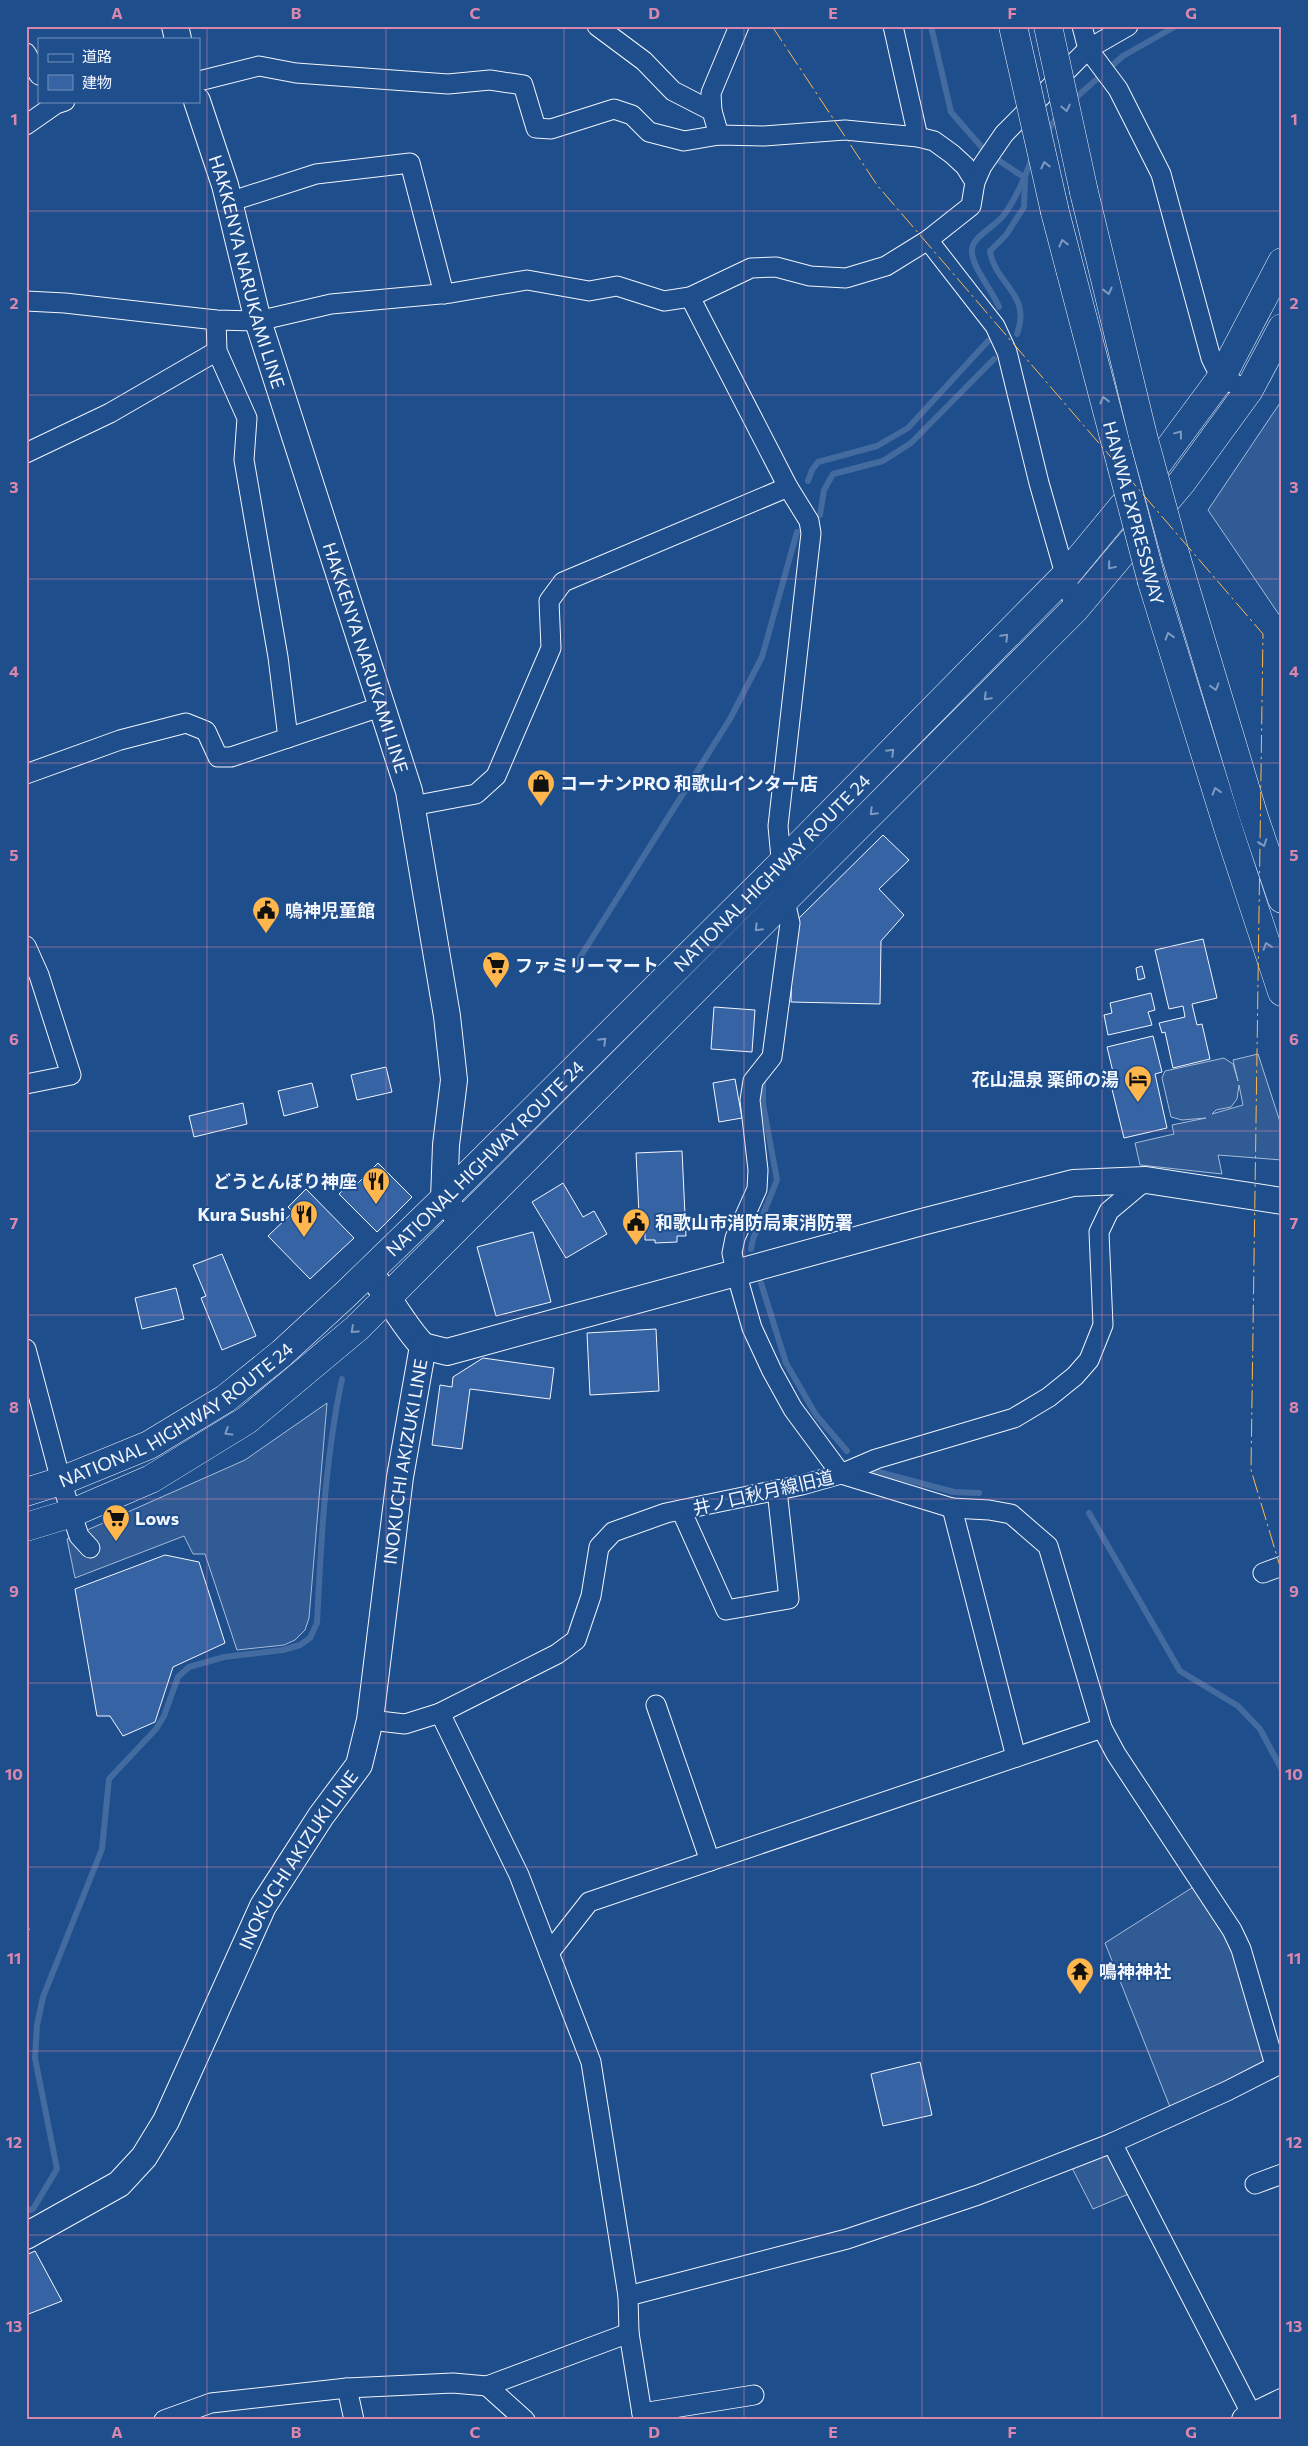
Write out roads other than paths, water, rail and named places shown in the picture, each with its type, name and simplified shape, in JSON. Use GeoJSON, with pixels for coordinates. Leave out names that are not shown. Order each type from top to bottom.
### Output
{"type":"FeatureCollection","features":[{"type":"Feature","properties":{"kind":"highway","name":"HANWA EXPRESSWAY"},"geometry":{"type":"LineString","coordinates":[[1013,26],[1055,212],[1152,582],[1229,831],[1282,992]]}},
{"type":"Feature","properties":{"kind":"highway","name":"HANWA EXPRESSWAY"},"geometry":{"type":"LineString","coordinates":[[1048,26],[1084,192],[1143,436],[1176,557],[1254,817],[1282,899]]}},
{"type":"Feature","properties":{"kind":"highway","name":"NATIONAL HIGHWAY ROUTE 24"},"geometry":{"type":"LineString","coordinates":[[26,1492],[61,1481],[149,1445],[225,1400],[282,1353],[444,1199],[781,864],[1066,575],[1156,466],[1221,378],[1282,262]]}},
{"type":"Feature","properties":{"kind":"highway","name":"NATIONAL HIGHWAY ROUTE 24"},"geometry":{"type":"LineString","coordinates":[[26,1527],[72,1513],[151,1479],[247,1420],[356,1328],[1075,609],[1182,482],[1249,390],[1282,328]]}},
{"type":"Feature","properties":{"kind":"main road","name":"HAKKENYA NARUKAMI LINE"},"geometry":{"type":"LineString","coordinates":[[198,102],[229,202],[258,321],[380,707],[409,791],[447,1016],[454,1080],[446,1145],[444,1199]]}},
{"type":"Feature","properties":{"kind":"main road"},"geometry":{"type":"LineString","coordinates":[[423,1346],[447,1352],[736,1272],[1073,1183],[1146,1180],[1282,1201]]}},
{"type":"Feature","properties":{"kind":"main road"},"geometry":{"type":"LineString","coordinates":[[444,1199],[462,1222]]}},
{"type":"Feature","properties":{"kind":"main road","name":"INOKUCHI AKIZUKI LINE"},"geometry":{"type":"LineString","coordinates":[[26,2236],[119,2184],[144,2157],[166,2121],[262,1906],[321,1816],[359,1765],[370,1720],[400,1477],[423,1346],[409,1331],[388,1296],[369,1272]]}},
{"type":"Feature","properties":{"kind":"main road"},"geometry":{"type":"LineString","coordinates":[[1250,2418],[1282,2402]]}},
{"type":"Feature","properties":{"kind":"street"},"geometry":{"type":"LineString","coordinates":[[597,26],[644,62],[673,91],[712,111]]}},
{"type":"Feature","properties":{"kind":"street"},"geometry":{"type":"LineString","coordinates":[[719,135],[712,111],[711,93],[739,26]]}},
{"type":"Feature","properties":{"kind":"street"},"geometry":{"type":"LineString","coordinates":[[893,26],[918,137]]}},
{"type":"Feature","properties":{"kind":"street"},"geometry":{"type":"LineString","coordinates":[[1082,26],[1092,54],[1118,88],[1161,174],[1211,358],[1221,378],[1249,390]]}},
{"type":"Feature","properties":{"kind":"street"},"geometry":{"type":"LineString","coordinates":[[26,301],[65,303],[216,320],[258,321],[331,304],[444,294],[527,280],[588,291],[617,286],[664,301],[690,296],[751,268],[776,267],[810,276],[846,278],[886,266],[928,240],[971,206],[978,174],[1004,134],[1092,54],[1128,26]]}},
{"type":"Feature","properties":{"kind":"street"},"geometry":{"type":"LineString","coordinates":[[26,53],[38,73]]}},
{"type":"Feature","properties":{"kind":"street"},"geometry":{"type":"LineString","coordinates":[[200,81],[259,66],[296,73],[448,84],[490,80],[523,85],[536,128],[551,129],[614,109],[632,116],[649,132],[684,141],[719,135],[764,136],[845,130],[918,137],[934,141],[978,174]]}},
{"type":"Feature","properties":{"kind":"street"},"geometry":{"type":"LineString","coordinates":[[26,125],[58,102]]}},
{"type":"Feature","properties":{"kind":"street"},"geometry":{"type":"LineString","coordinates":[[229,202],[316,174],[410,163],[444,294]]}},
{"type":"Feature","properties":{"kind":"street"},"geometry":{"type":"LineString","coordinates":[[928,240],[995,326],[1007,352],[1040,483],[1075,609]]}},
{"type":"Feature","properties":{"kind":"street"},"geometry":{"type":"LineString","coordinates":[[628,2296],[847,2239],[978,2196],[1112,2143],[1227,2091],[1278,2064],[1241,1949],[1232,1930],[1116,1754],[1102,1728],[1048,1546],[1011,1514],[989,1510],[952,1508],[841,1474],[793,1409],[772,1371],[752,1328],[732,1253],[735,1238],[757,1189],[758,1170],[750,1100],[753,1081],[772,1057],[790,923],[785,901],[778,826],[811,533],[810,521],[788,487],[690,296]]}},
{"type":"Feature","properties":{"kind":"street"},"geometry":{"type":"LineString","coordinates":[[216,320],[217,351],[247,418],[244,460],[278,657],[288,738]]}},
{"type":"Feature","properties":{"kind":"street"},"geometry":{"type":"LineString","coordinates":[[26,453],[110,413],[217,351]]}},
{"type":"Feature","properties":{"kind":"street"},"geometry":{"type":"LineString","coordinates":[[412,806],[476,794],[496,776],[551,648],[549,601],[563,582],[788,487]]}},
{"type":"Feature","properties":{"kind":"street"},"geometry":{"type":"LineString","coordinates":[[26,774],[120,740],[186,723],[206,731],[218,757],[231,757],[380,707]]}},
{"type":"Feature","properties":{"kind":"street"},"geometry":{"type":"LineString","coordinates":[[26,946],[39,975],[71,1075],[26,1084]]}},
{"type":"Feature","properties":{"kind":"street","name":"井ノ口秋月線旧道"},"geometry":{"type":"LineString","coordinates":[[370,1720],[405,1724],[440,1713],[557,1654],[576,1640],[590,1596],[599,1547],[613,1532],[681,1510],[777,1490],[841,1474],[876,1459],[1014,1418],[1048,1397],[1075,1376],[1089,1360],[1103,1325],[1099,1232],[1109,1211],[1146,1180]]}},
{"type":"Feature","properties":{"kind":"street"},"geometry":{"type":"LineString","coordinates":[[26,1349],[61,1481],[78,1536],[90,1548]]}},
{"type":"Feature","properties":{"kind":"street"},"geometry":{"type":"LineString","coordinates":[[681,1510],[726,1610],[789,1599],[777,1490]]}},
{"type":"Feature","properties":{"kind":"street"},"geometry":{"type":"LineString","coordinates":[[952,1508],[1016,1757]]}},
{"type":"Feature","properties":{"kind":"street"},"geometry":{"type":"LineString","coordinates":[[1263,1573],[1282,1566]]}},
{"type":"Feature","properties":{"kind":"street"},"geometry":{"type":"LineString","coordinates":[[656,1705],[710,1861]]}},
{"type":"Feature","properties":{"kind":"street"},"geometry":{"type":"LineString","coordinates":[[440,1713],[519,1875],[591,2062],[628,2296],[629,2333],[643,2416],[754,2395]]}},
{"type":"Feature","properties":{"kind":"street"},"geometry":{"type":"LineString","coordinates":[[549,1953],[589,1902],[1102,1728]]}},
{"type":"Feature","properties":{"kind":"street"},"geometry":{"type":"LineString","coordinates":[[1112,2143],[1250,2418]]}},
{"type":"Feature","properties":{"kind":"street"},"geometry":{"type":"LineString","coordinates":[[1255,2184],[1282,2174]]}},
{"type":"Feature","properties":{"kind":"street"},"geometry":{"type":"LineString","coordinates":[[164,2420],[211,2402],[347,2388],[453,2383],[487,2386],[629,2333]]}},
{"type":"Feature","properties":{"kind":"street"},"geometry":{"type":"LineString","coordinates":[[487,2386],[525,2420]]}},
{"type":"Feature","properties":{"kind":"street"},"geometry":{"type":"LineString","coordinates":[[347,2388],[354,2420]]}},
{"type":"Feature","properties":{"kind":"waterway"},"geometry":{"type":"LineString","coordinates":[[931,26],[951,112],[985,151],[1025,178]]}},
{"type":"Feature","properties":{"kind":"waterway"},"geometry":{"type":"LineString","coordinates":[[1072,101],[1123,56],[1176,26]]}},
{"type":"Feature","properties":{"kind":"waterway"},"geometry":{"type":"LineString","coordinates":[[1046,134],[1058,115]]}},
{"type":"Feature","properties":{"kind":"waterway"},"geometry":{"type":"LineString","coordinates":[[999,307],[978,270],[972,255],[972,249],[976,240],[1008,210],[1020,188],[1032,158]]}},
{"type":"Feature","properties":{"kind":"waterway"},"geometry":{"type":"LineString","coordinates":[[1017,334],[1020,309],[1011,290],[998,273],[990,251],[1006,235],[1024,207],[1025,179]]}},
{"type":"Feature","properties":{"kind":"waterway"},"geometry":{"type":"LineString","coordinates":[[808,481],[812,470],[818,462],[877,446],[908,428],[988,341]]}},
{"type":"Feature","properties":{"kind":"waterway"},"geometry":{"type":"LineString","coordinates":[[820,515],[824,490],[833,474],[883,461],[911,443],[994,359]]}},
{"type":"Feature","properties":{"kind":"waterway"},"geometry":{"type":"LineString","coordinates":[[574,967],[730,719],[762,657],[797,532]]}},
{"type":"Feature","properties":{"kind":"waterway"},"geometry":{"type":"LineString","coordinates":[[751,1249],[753,1239],[777,1180],[763,1104],[763,1082]]}},
{"type":"Feature","properties":{"kind":"waterway"},"geometry":{"type":"LineString","coordinates":[[761,1283],[786,1363],[816,1415],[847,1451]]}},
{"type":"Feature","properties":{"kind":"waterway"},"geometry":{"type":"LineString","coordinates":[[26,2211],[33,2209],[57,2169],[35,2058],[37,2025],[43,1997],[102,1849],[109,1779],[156,1729],[164,1716],[178,1677],[189,1667],[224,1657],[283,1650],[300,1645],[310,1638],[317,1623],[322,1531],[331,1440],[342,1379]]}},
{"type":"Feature","properties":{"kind":"waterway"},"geometry":{"type":"LineString","coordinates":[[875,1471],[954,1492],[979,1493]]}},
{"type":"Feature","properties":{"kind":"waterway"},"geometry":{"type":"LineString","coordinates":[[1089,1513],[1180,1671],[1238,1706],[1260,1729],[1282,1770]]}},
{"type":"Feature","properties":{"kind":"place","name":"コーナンPRO 和歌山インター店"},"geometry":{"type":"Point","coordinates":[541,807]}},
{"type":"Feature","properties":{"kind":"place","name":"嗚神児童館"},"geometry":{"type":"Point","coordinates":[266,934]}},
{"type":"Feature","properties":{"kind":"place","name":"ファミリーマート"},"geometry":{"type":"Point","coordinates":[496,989]}},
{"type":"Feature","properties":{"kind":"place","name":"花山温泉 薬師の湯"},"geometry":{"type":"Point","coordinates":[1138,1103]}},
{"type":"Feature","properties":{"kind":"place","name":"どうとんぼり神座"},"geometry":{"type":"Point","coordinates":[376,1205]}},
{"type":"Feature","properties":{"kind":"place","name":"Kura Sushi"},"geometry":{"type":"Point","coordinates":[304,1238]}},
{"type":"Feature","properties":{"kind":"place","name":"和歌山市消防局東消防署"},"geometry":{"type":"Point","coordinates":[636,1246]}},
{"type":"Feature","properties":{"kind":"place","name":"Lows"},"geometry":{"type":"Point","coordinates":[116,1542]}},
{"type":"Feature","properties":{"kind":"place","name":"鳴神神社"},"geometry":{"type":"Point","coordinates":[1080,1995]}}]}
